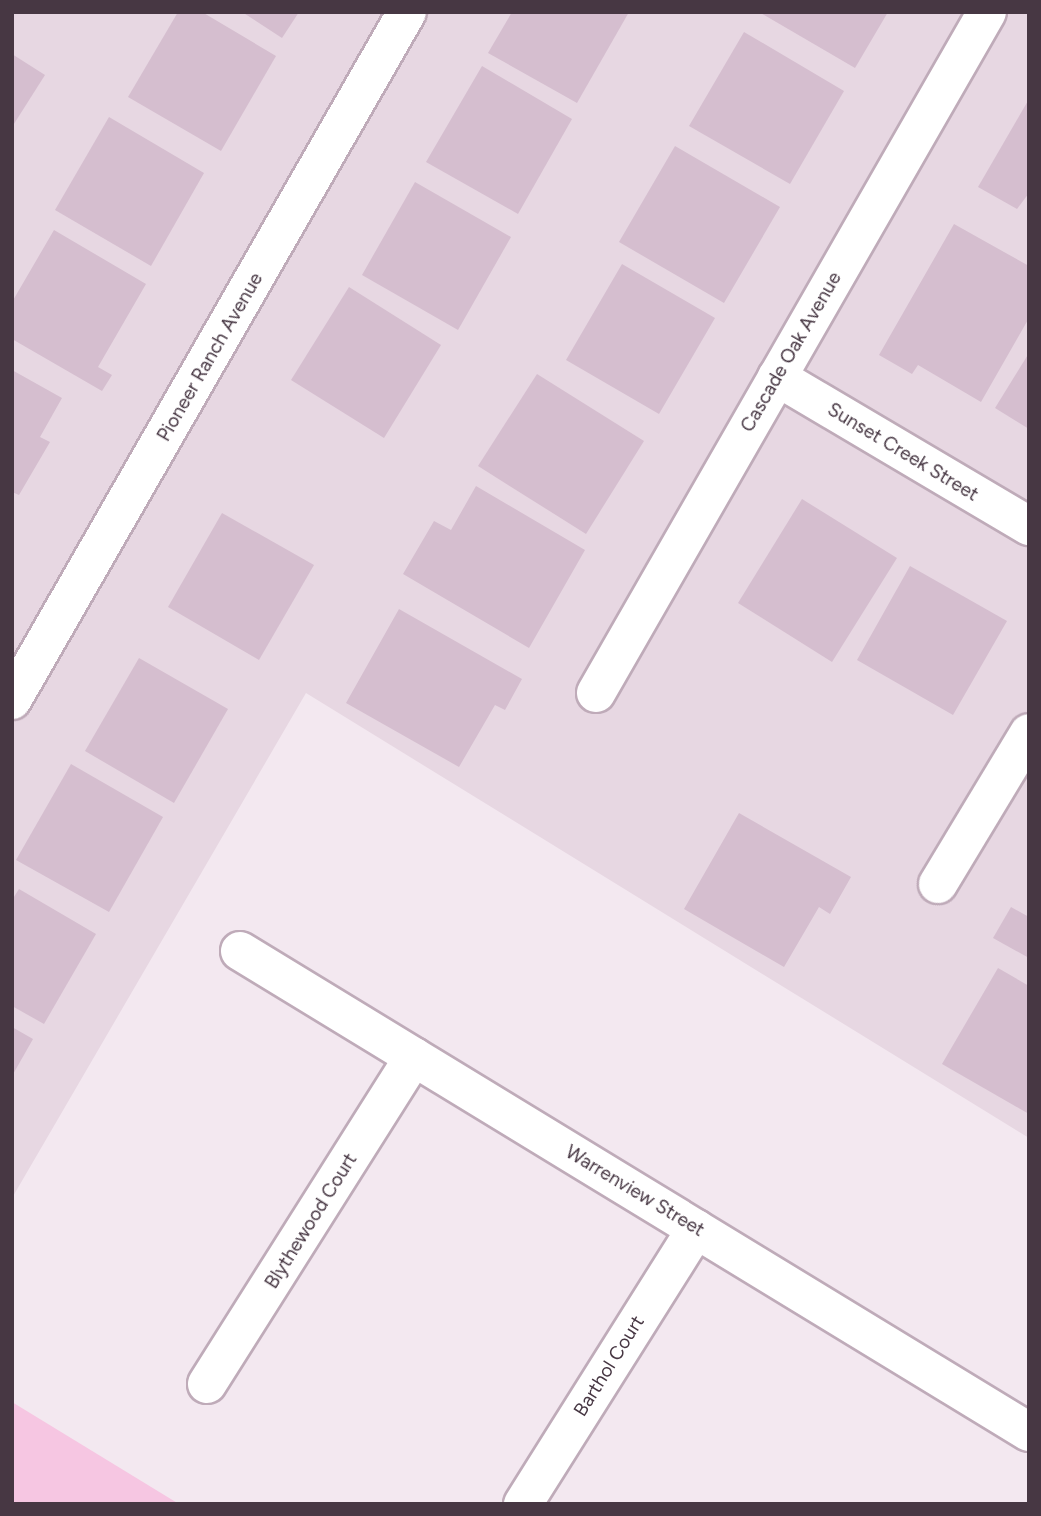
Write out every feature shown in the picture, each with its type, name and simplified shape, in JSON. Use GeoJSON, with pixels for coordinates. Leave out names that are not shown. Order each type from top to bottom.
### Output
{"type":"FeatureCollection","features":[{"type":"Feature","properties":{"kind":"street","name":"Pioneer Ranch Avenue"},"geometry":{"type":"LineString","coordinates":[[12,701],[407,12]]}},
{"type":"Feature","properties":{"kind":"street","name":"Cascade Oak Avenue"},"geometry":{"type":"LineString","coordinates":[[596,693],[987,12]]}},
{"type":"Feature","properties":{"kind":"street","name":"Sunset Creek Street"},"geometry":{"type":"LineString","coordinates":[[777,377],[1029,526]]}},
{"type":"Feature","properties":{"kind":"street"},"geometry":{"type":"LineString","coordinates":[[938,884],[1029,733]]}},
{"type":"Feature","properties":{"kind":"street","name":"Warrenview Street"},"geometry":{"type":"LineString","coordinates":[[240,951],[1029,1432]]}},
{"type":"Feature","properties":{"kind":"street","name":"Blythewood Court"},"geometry":{"type":"LineString","coordinates":[[207,1384],[414,1057]]}},
{"type":"Feature","properties":{"kind":"street","name":"Barthol Court"},"geometry":{"type":"LineString","coordinates":[[523,1504],[696,1229]]}},
{"type":"Feature","properties":{"kind":"shaded area"},"geometry":{"type":"Polygon","coordinates":[[[12,12],[1029,12],[1029,1138],[306,693],[12,1198],[12,12]]]}},
{"type":"Feature","properties":{"kind":"sand"},"geometry":{"type":"Polygon","coordinates":[[[12,1402],[179,1504],[12,1504],[12,1402]]]}},
{"type":"Feature","properties":{"kind":"building"},"geometry":{"type":"Polygon","coordinates":[[[178,12],[202,12],[276,56],[221,151],[128,97],[178,12]]]}},
{"type":"Feature","properties":{"kind":"building"},"geometry":{"type":"Polygon","coordinates":[[[242,12],[299,12],[282,38],[242,12]]]}},
{"type":"Feature","properties":{"kind":"building"},"geometry":{"type":"Polygon","coordinates":[[[512,12],[629,12],[577,103],[488,53],[512,12]]]}},
{"type":"Feature","properties":{"kind":"building"},"geometry":{"type":"Polygon","coordinates":[[[759,12],[888,12],[855,68],[759,12]]]}},
{"type":"Feature","properties":{"kind":"building"},"geometry":{"type":"Polygon","coordinates":[[[744,32],[844,91],[790,184],[689,126],[744,32]]]}},
{"type":"Feature","properties":{"kind":"building"},"geometry":{"type":"Polygon","coordinates":[[[12,54],[45,75],[12,127],[12,54]]]}},
{"type":"Feature","properties":{"kind":"building"},"geometry":{"type":"Polygon","coordinates":[[[482,66],[572,119],[518,214],[426,162],[482,66]]]}},
{"type":"Feature","properties":{"kind":"building"},"geometry":{"type":"Polygon","coordinates":[[[1029,99],[1029,193],[1017,209],[978,187],[1029,99]]]}},
{"type":"Feature","properties":{"kind":"building"},"geometry":{"type":"Polygon","coordinates":[[[109,117],[204,173],[151,266],[55,210],[109,117]]]}},
{"type":"Feature","properties":{"kind":"building"},"geometry":{"type":"Polygon","coordinates":[[[675,146],[780,207],[724,303],[619,242],[675,146]]]}},
{"type":"Feature","properties":{"kind":"building"},"geometry":{"type":"Polygon","coordinates":[[[415,182],[511,237],[458,330],[362,275],[415,182]]]}},
{"type":"Feature","properties":{"kind":"building"},"geometry":{"type":"Polygon","coordinates":[[[954,224],[1029,266],[1029,318],[981,402],[918,365],[912,374],[879,355],[954,224]]]}},
{"type":"Feature","properties":{"kind":"building"},"geometry":{"type":"Polygon","coordinates":[[[54,230],[146,284],[98,367],[112,375],[102,391],[12,339],[12,302],[54,230]]]}},
{"type":"Feature","properties":{"kind":"building"},"geometry":{"type":"Polygon","coordinates":[[[622,264],[715,318],[659,414],[566,360],[622,264]]]}},
{"type":"Feature","properties":{"kind":"building"},"geometry":{"type":"Polygon","coordinates":[[[349,287],[441,345],[384,438],[291,380],[349,287]]]}},
{"type":"Feature","properties":{"kind":"building"},"geometry":{"type":"Polygon","coordinates":[[[1029,353],[1029,429],[995,408],[1029,353]]]}},
{"type":"Feature","properties":{"kind":"building"},"geometry":{"type":"Polygon","coordinates":[[[12,370],[62,398],[40,437],[50,442],[19,495],[12,492],[12,370]]]}},
{"type":"Feature","properties":{"kind":"building"},"geometry":{"type":"Polygon","coordinates":[[[537,374],[644,441],[586,534],[478,466],[537,374]]]}},
{"type":"Feature","properties":{"kind":"building"},"geometry":{"type":"Polygon","coordinates":[[[476,486],[585,550],[529,648],[403,574],[434,521],[451,530],[476,486]]]}},
{"type":"Feature","properties":{"kind":"building"},"geometry":{"type":"Polygon","coordinates":[[[802,499],[897,558],[832,662],[738,603],[802,499]]]}},
{"type":"Feature","properties":{"kind":"building"},"geometry":{"type":"Polygon","coordinates":[[[222,513],[314,565],[259,660],[168,607],[222,513]]]}},
{"type":"Feature","properties":{"kind":"building"},"geometry":{"type":"Polygon","coordinates":[[[910,566],[1007,621],[953,715],[857,660],[910,566]]]}},
{"type":"Feature","properties":{"kind":"building"},"geometry":{"type":"Polygon","coordinates":[[[399,609],[522,679],[505,710],[495,705],[459,767],[346,703],[399,609]]]}},
{"type":"Feature","properties":{"kind":"building"},"geometry":{"type":"Polygon","coordinates":[[[139,658],[228,709],[174,803],[85,751],[139,658]]]}},
{"type":"Feature","properties":{"kind":"building"},"geometry":{"type":"Polygon","coordinates":[[[71,764],[163,817],[109,912],[16,860],[71,764]]]}},
{"type":"Feature","properties":{"kind":"building"},"geometry":{"type":"Polygon","coordinates":[[[739,813],[851,877],[830,914],[819,907],[784,967],[684,909],[739,813]]]}},
{"type":"Feature","properties":{"kind":"building"},"geometry":{"type":"Polygon","coordinates":[[[19,889],[96,934],[44,1024],[12,1006],[12,900],[19,889]]]}},
{"type":"Feature","properties":{"kind":"building"},"geometry":{"type":"Polygon","coordinates":[[[1011,907],[1029,917],[1029,958],[993,938],[1011,907]]]}},
{"type":"Feature","properties":{"kind":"building"},"geometry":{"type":"Polygon","coordinates":[[[998,968],[1029,986],[1029,1114],[942,1064],[998,968]]]}},
{"type":"Feature","properties":{"kind":"building"},"geometry":{"type":"Polygon","coordinates":[[[12,1027],[33,1039],[12,1076],[12,1027]]]}}]}
